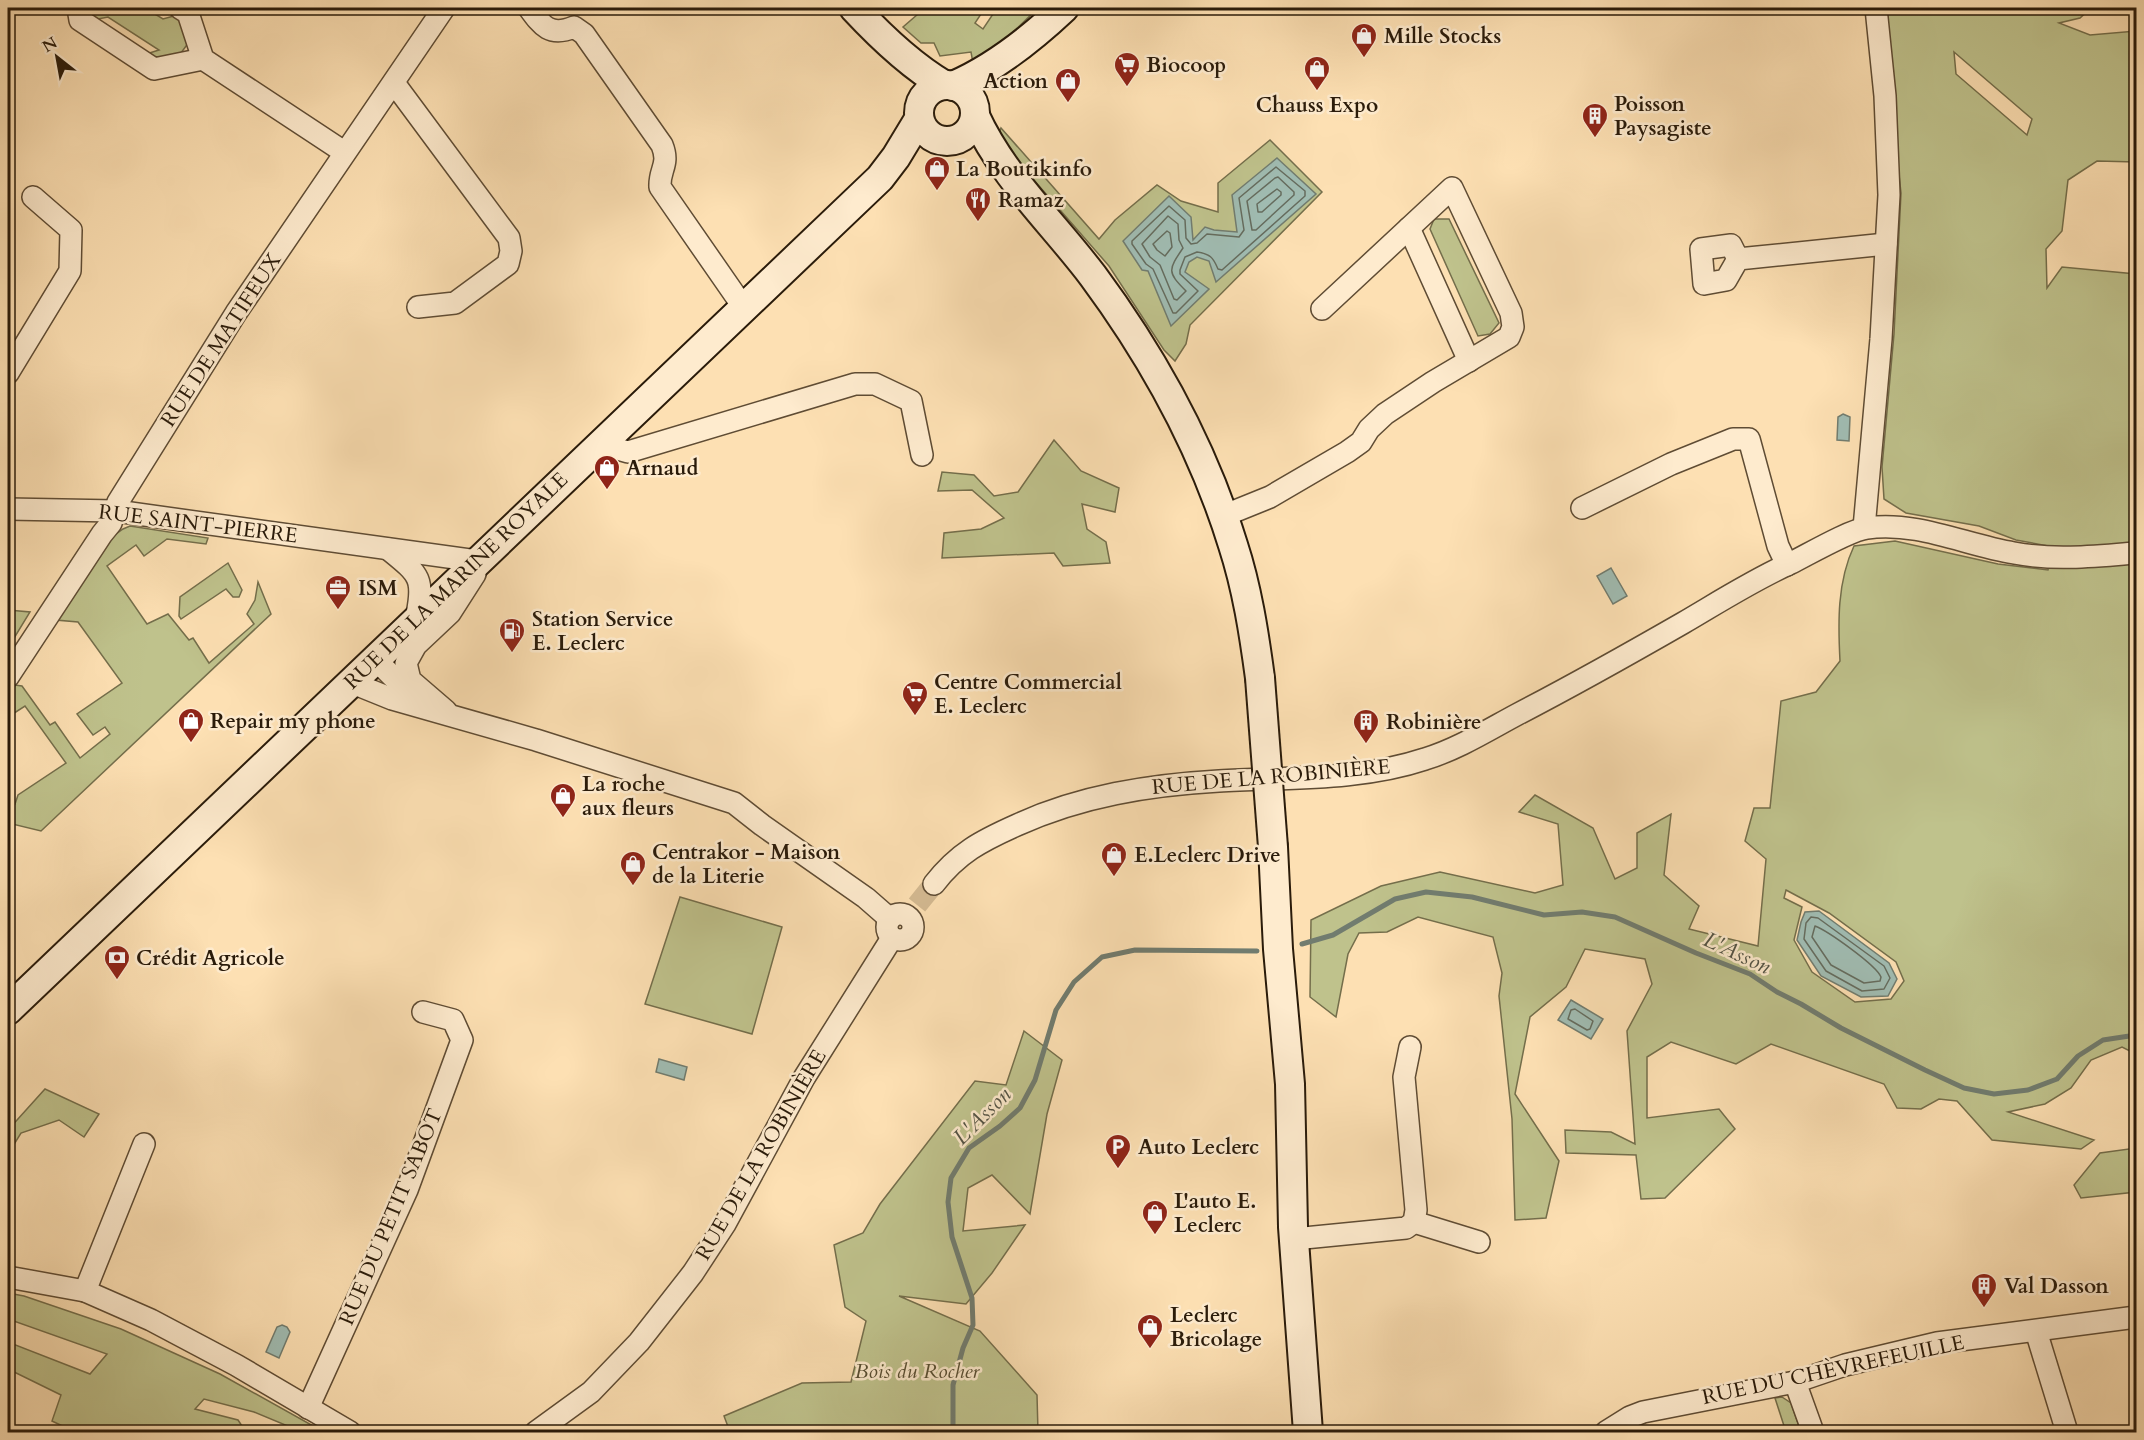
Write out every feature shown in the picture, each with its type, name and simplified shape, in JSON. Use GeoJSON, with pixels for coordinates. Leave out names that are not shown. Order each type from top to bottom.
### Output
{"type":"FeatureCollection","features":[{"type":"Feature","properties":{"kind":"main road"},"geometry":{"type":"LineString","coordinates":[[855,8],[879,35],[900,67],[919,113],[922,128],[928,135],[971,154],[1022,192]]}},
{"type":"Feature","properties":{"kind":"main road"},"geometry":{"type":"LineString","coordinates":[[919,113],[923,99],[928,92],[974,77],[1032,38],[1064,8]]}},
{"type":"Feature","properties":{"kind":"main road"},"geometry":{"type":"LineString","coordinates":[[879,35],[928,76],[968,95],[998,157],[1022,192],[1064,240],[1133,333],[1168,391],[1207,473],[1233,546],[1252,621],[1260,678],[1273,847],[1278,950],[1290,1084],[1294,1239],[1308,1432]]}},
{"type":"Feature","properties":{"kind":"main road"},"geometry":{"type":"LineString","coordinates":[[947,142],[964,136],[974,123],[975,113],[990,90],[1021,57],[1032,38]]}},
{"type":"Feature","properties":{"kind":"main road","name":"RUE DE LA MARINE ROYALE"},"geometry":{"type":"LineString","coordinates":[[8,1010],[880,178],[896,157],[919,113]]}},
{"type":"Feature","properties":{"kind":"main road","name":"RUE DE LA MARINE ROYALE"},"geometry":{"type":"LineString","coordinates":[[880,178],[947,142]]}},
{"type":"Feature","properties":{"kind":"street"},"geometry":{"type":"LineString","coordinates":[[78,8],[80,20],[154,69],[203,59]]}},
{"type":"Feature","properties":{"kind":"street"},"geometry":{"type":"LineString","coordinates":[[180,8],[188,13],[203,59],[345,152]]}},
{"type":"Feature","properties":{"kind":"street","name":"RUE DE MATIFEUX"},"geometry":{"type":"LineString","coordinates":[[8,677],[111,523],[117,502],[236,313],[444,8]]}},
{"type":"Feature","properties":{"kind":"street"},"geometry":{"type":"LineString","coordinates":[[529,8],[547,28],[555,32],[574,27],[584,34],[662,145],[667,157],[660,187],[744,308]]}},
{"type":"Feature","properties":{"kind":"street"},"geometry":{"type":"LineString","coordinates":[[1876,8],[1885,96],[1889,195],[1881,339],[1864,528],[1913,528],[2010,552],[2049,559],[2136,553]]}},
{"type":"Feature","properties":{"kind":"street"},"geometry":{"type":"LineString","coordinates":[[394,83],[509,238],[511,250],[508,264],[455,303],[418,307]]}},
{"type":"Feature","properties":{"kind":"street"},"geometry":{"type":"LineString","coordinates":[[1223,516],[1270,497],[1347,452],[1361,442],[1369,429],[1385,414],[1509,337],[1513,327],[1511,313],[1452,188],[1322,309]]}},
{"type":"Feature","properties":{"kind":"street"},"geometry":{"type":"LineString","coordinates":[[8,373],[70,271],[71,230],[33,197]]}},
{"type":"Feature","properties":{"kind":"street"},"geometry":{"type":"LineString","coordinates":[[1410,228],[1469,361]]}},
{"type":"Feature","properties":{"kind":"street"},"geometry":{"type":"LineString","coordinates":[[1738,259],[1886,244]]}},
{"type":"Feature","properties":{"kind":"street"},"geometry":{"type":"LineString","coordinates":[[603,441],[614,448],[628,452],[855,384],[875,384],[911,401],[922,455]]}},
{"type":"Feature","properties":{"kind":"street"},"geometry":{"type":"LineString","coordinates":[[1582,508],[1681,460],[1733,439],[1749,439],[1778,546],[1787,564]]}},
{"type":"Feature","properties":{"kind":"street","name":"RUE SAINT-PIERRE"},"geometry":{"type":"LineString","coordinates":[[8,508],[116,512],[387,549],[484,555]]}},
{"type":"Feature","properties":{"kind":"street","name":"RUE DE LA ROBINIÈRE"},"geometry":{"type":"LineString","coordinates":[[934,884],[947,867],[982,841],[1047,812],[1084,801],[1136,789],[1216,781],[1333,776],[1389,769],[1425,759],[1460,745],[1574,685],[1764,575],[1864,528]]}},
{"type":"Feature","properties":{"kind":"street"},"geometry":{"type":"LineString","coordinates":[[387,549],[408,565],[419,581],[422,595],[416,619]]}},
{"type":"Feature","properties":{"kind":"street"},"geometry":{"type":"LineString","coordinates":[[451,715],[410,680],[406,663],[416,645],[450,613],[466,590],[484,555]]}},
{"type":"Feature","properties":{"kind":"street"},"geometry":{"type":"LineString","coordinates":[[375,659],[406,690],[451,715]]}},
{"type":"Feature","properties":{"kind":"street"},"geometry":{"type":"LineString","coordinates":[[350,682],[392,699],[451,715]]}},
{"type":"Feature","properties":{"kind":"street","name":"RUE DE LA ROBINIÈRE"},"geometry":{"type":"LineString","coordinates":[[451,715],[734,803],[884,911],[902,919],[804,1078],[725,1224],[693,1273],[639,1342],[591,1392],[536,1432]]}},
{"type":"Feature","properties":{"kind":"street","name":"RUE DU PETIT SABOT"},"geometry":{"type":"LineString","coordinates":[[308,1408],[407,1190],[462,1040],[453,1020],[423,1012]]}},
{"type":"Feature","properties":{"kind":"street"},"geometry":{"type":"LineString","coordinates":[[1294,1239],[1406,1228],[1414,1222],[1416,1210],[1404,1077],[1410,1047]]}},
{"type":"Feature","properties":{"kind":"street"},"geometry":{"type":"LineString","coordinates":[[85,1292],[144,1144]]}},
{"type":"Feature","properties":{"kind":"street"},"geometry":{"type":"LineString","coordinates":[[1414,1222],[1479,1242]]}},
{"type":"Feature","properties":{"kind":"street"},"geometry":{"type":"LineString","coordinates":[[8,1277],[85,1292],[151,1320],[236,1365],[350,1432]]}},
{"type":"Feature","properties":{"kind":"street","name":"RUE DU CHÈVREFEUILLE"},"geometry":{"type":"LineString","coordinates":[[1606,1432],[1630,1417],[1650,1410],[1795,1382],[1845,1365],[1937,1343],[2136,1317]]}},
{"type":"Feature","properties":{"kind":"street"},"geometry":{"type":"LineString","coordinates":[[2036,1331],[2067,1432]]}},
{"type":"Feature","properties":{"kind":"street"},"geometry":{"type":"LineString","coordinates":[[1795,1382],[1813,1432]]}},
{"type":"Feature","properties":{"kind":"green space"},"geometry":{"type":"Polygon","coordinates":[[[82,8],[145,8],[163,19],[181,14],[189,42],[178,57],[167,63],[143,55],[159,50],[108,17],[88,21],[82,8]]]}},
{"type":"Feature","properties":{"kind":"green space"},"geometry":{"type":"Polygon","coordinates":[[[925,8],[985,8],[975,23],[983,29],[997,8],[1038,8],[1005,40],[973,63],[971,52],[940,56],[934,43],[921,43],[903,27],[925,8]]]}},
{"type":"Feature","properties":{"kind":"green space"},"geometry":{"type":"Polygon","coordinates":[[[1885,8],[1932,8],[1935,11],[1959,10],[1960,8],[2091,8],[2080,18],[2059,23],[2090,35],[2136,31],[2136,162],[2097,161],[2068,180],[2062,231],[2046,249],[2047,288],[2062,267],[2136,274],[2136,1054],[2122,1047],[2091,1060],[2071,1088],[2045,1104],[2008,1112],[2094,1140],[2081,1149],[1992,1140],[1957,1101],[1939,1099],[1921,1109],[1897,1108],[1884,1084],[1771,1044],[1736,1064],[1671,1042],[1647,1057],[1647,1118],[1719,1109],[1735,1129],[1665,1198],[1641,1199],[1636,1155],[1566,1153],[1565,1130],[1611,1132],[1635,1144],[1627,1031],[1652,984],[1645,959],[1585,949],[1566,987],[1530,1017],[1515,1094],[1559,1161],[1546,1218],[1515,1220],[1512,1119],[1499,996],[1502,973],[1493,937],[1418,917],[1387,932],[1359,933],[1348,954],[1336,1017],[1310,997],[1311,920],[1381,886],[1440,872],[1535,893],[1563,885],[1558,824],[1519,812],[1535,795],[1593,828],[1615,879],[1637,868],[1637,833],[1671,814],[1664,875],[1699,906],[1689,929],[1758,946],[1766,859],[1745,841],[1754,808],[1770,808],[1781,701],[1816,692],[1840,661],[1839,617],[1842,588],[1848,560],[1854,546],[1895,541],[1998,564],[2048,570],[2054,547],[2016,540],[1979,526],[1906,513],[1884,499],[1882,467],[1894,334],[1901,193],[1881,10],[1885,8]],[[1954,52],[1956,74],[2027,135],[2032,119],[1954,52]],[[1786,890],[1784,898],[1802,907],[1794,940],[1812,972],[1855,1002],[1891,999],[1904,981],[1896,962],[1829,913],[1786,890]]]}},
{"type":"Feature","properties":{"kind":"green space"},"geometry":{"type":"Polygon","coordinates":[[[1001,128],[1099,239],[1115,220],[1157,185],[1181,201],[1218,212],[1218,183],[1270,140],[1322,192],[1190,325],[1186,344],[1175,361],[1164,350],[1109,266],[997,138],[1001,128]]]}},
{"type":"Feature","properties":{"kind":"green space"},"geometry":{"type":"Polygon","coordinates":[[[1434,219],[1449,219],[1499,323],[1490,334],[1478,336],[1430,229],[1434,219]]]}},
{"type":"Feature","properties":{"kind":"green space"},"geometry":{"type":"Polygon","coordinates":[[[1054,440],[1081,471],[1119,488],[1115,512],[1082,504],[1087,529],[1106,542],[1110,563],[1063,566],[1054,553],[942,558],[944,533],[981,529],[1004,518],[972,490],[938,491],[942,472],[974,475],[994,496],[1018,492],[1054,440]]]}},
{"type":"Feature","properties":{"kind":"green space"},"geometry":{"type":"Polygon","coordinates":[[[130,526],[208,538],[206,544],[167,539],[144,556],[136,545],[107,566],[147,624],[168,614],[189,640],[193,638],[209,663],[254,624],[247,614],[255,600],[258,582],[271,614],[41,831],[8,823],[8,802],[15,804],[18,795],[66,763],[25,706],[8,717],[8,697],[15,685],[22,686],[50,725],[55,722],[80,758],[110,734],[105,727],[93,735],[77,714],[122,683],[78,622],[56,620],[112,537],[130,526]]]}},
{"type":"Feature","properties":{"kind":"green space"},"geometry":{"type":"Polygon","coordinates":[[[228,563],[242,590],[239,597],[233,597],[226,589],[181,619],[179,616],[180,597],[228,563]]]}},
{"type":"Feature","properties":{"kind":"green space"},"geometry":{"type":"Polygon","coordinates":[[[8,610],[30,612],[8,648],[8,610]]]}},
{"type":"Feature","properties":{"kind":"green space"},"geometry":{"type":"Polygon","coordinates":[[[680,897],[782,927],[752,1034],[645,1004],[680,897]]]}},
{"type":"Feature","properties":{"kind":"green space","name":"Bois du Rocher"},"geometry":{"type":"Polygon","coordinates":[[[1024,1031],[1062,1060],[1047,1114],[1030,1214],[992,1175],[968,1188],[963,1231],[1025,1225],[992,1273],[966,1304],[899,1296],[980,1331],[1037,1395],[1038,1432],[730,1432],[724,1416],[802,1383],[851,1382],[866,1321],[845,1307],[834,1245],[863,1233],[880,1204],[975,1081],[1006,1085],[1024,1031]]]}},
{"type":"Feature","properties":{"kind":"green space"},"geometry":{"type":"Polygon","coordinates":[[[45,1089],[99,1114],[84,1137],[59,1120],[21,1133],[8,1154],[8,1130],[45,1089]]]}},
{"type":"Feature","properties":{"kind":"green space"},"geometry":{"type":"Polygon","coordinates":[[[2136,1148],[2136,1192],[2081,1198],[2074,1185],[2100,1153],[2136,1148]]]}},
{"type":"Feature","properties":{"kind":"green space"},"geometry":{"type":"Polygon","coordinates":[[[8,1293],[24,1296],[121,1329],[220,1374],[324,1432],[302,1432],[254,1412],[204,1399],[195,1409],[238,1420],[246,1432],[75,1432],[52,1421],[61,1395],[8,1369],[8,1342],[90,1374],[107,1354],[8,1319],[8,1293]]]}},
{"type":"Feature","properties":{"kind":"green space"},"geometry":{"type":"Polygon","coordinates":[[[1782,1397],[1791,1403],[1801,1432],[1786,1432],[1775,1398],[1782,1397]]]}},
{"type":"Feature","properties":{"kind":"water"},"geometry":{"type":"Polygon","coordinates":[[[1277,158],[1316,194],[1216,282],[1209,261],[1197,257],[1189,262],[1185,272],[1209,289],[1171,326],[1148,271],[1142,270],[1123,241],[1169,196],[1191,217],[1193,240],[1205,227],[1237,232],[1232,195],[1277,158]]]}},
{"type":"Feature","properties":{"kind":"water"},"geometry":{"type":"Polygon","coordinates":[[[1843,414],[1850,417],[1849,441],[1837,440],[1838,417],[1843,414]]]}},
{"type":"Feature","properties":{"kind":"water"},"geometry":{"type":"Polygon","coordinates":[[[1611,568],[1627,596],[1613,604],[1597,576],[1611,568]]]}},
{"type":"Feature","properties":{"kind":"water"},"geometry":{"type":"Polygon","coordinates":[[[1819,911],[1889,963],[1897,979],[1888,996],[1861,997],[1821,976],[1797,940],[1805,912],[1819,911]]]}},
{"type":"Feature","properties":{"kind":"water"},"geometry":{"type":"Polygon","coordinates":[[[1571,1000],[1603,1019],[1591,1039],[1558,1020],[1571,1000]]]}},
{"type":"Feature","properties":{"kind":"water"},"geometry":{"type":"Polygon","coordinates":[[[659,1059],[687,1067],[684,1080],[656,1072],[659,1059]]]}},
{"type":"Feature","properties":{"kind":"water"},"geometry":{"type":"Polygon","coordinates":[[[282,1325],[290,1332],[279,1358],[266,1352],[277,1327],[282,1325]]]}},
{"type":"Feature","properties":{"kind":"waterway","name":"L'Asson"},"geometry":{"type":"LineString","coordinates":[[1302,944],[1333,935],[1395,899],[1426,892],[1472,897],[1544,915],[1582,912],[1615,917],[1750,974],[1841,1028],[1925,1070],[1964,1088],[1994,1094],[2028,1090],[2057,1079],[2078,1056],[2103,1040],[2136,1035]]}},
{"type":"Feature","properties":{"kind":"waterway","name":"L'Asson"},"geometry":{"type":"LineString","coordinates":[[953,1432],[953,1385],[963,1348],[973,1325],[972,1298],[952,1237],[948,1202],[951,1178],[969,1148],[1000,1126],[1020,1108],[1035,1080],[1056,1010],[1074,982],[1102,957],[1135,950],[1257,951]]}},
{"type":"Feature","properties":{"kind":"tunnel"},"geometry":{"type":"LineString","coordinates":[[917,905],[934,884]]}},
{"type":"Feature","properties":{"kind":"place","name":"Mille Stocks"},"geometry":{"type":"Point","coordinates":[1364,59]}},
{"type":"Feature","properties":{"kind":"place","name":"Biocoop"},"geometry":{"type":"Point","coordinates":[1127,88]}},
{"type":"Feature","properties":{"kind":"place","name":"Chauss Expo"},"geometry":{"type":"Point","coordinates":[1317,92]}},
{"type":"Feature","properties":{"kind":"place","name":"Action"},"geometry":{"type":"Point","coordinates":[1068,104]}},
{"type":"Feature","properties":{"kind":"place","name":"Poisson Paysagiste"},"geometry":{"type":"Point","coordinates":[1595,139]}},
{"type":"Feature","properties":{"kind":"place","name":"La Boutikinfo"},"geometry":{"type":"Point","coordinates":[937,192]}},
{"type":"Feature","properties":{"kind":"place","name":"Ramaz"},"geometry":{"type":"Point","coordinates":[978,223]}},
{"type":"Feature","properties":{"kind":"place","name":"Arnaud"},"geometry":{"type":"Point","coordinates":[607,491]}},
{"type":"Feature","properties":{"kind":"place","name":"ISM"},"geometry":{"type":"Point","coordinates":[338,611]}},
{"type":"Feature","properties":{"kind":"place","name":"Station Service E. Leclerc"},"geometry":{"type":"Point","coordinates":[512,654]}},
{"type":"Feature","properties":{"kind":"place","name":"Centre Commercial E. Leclerc"},"geometry":{"type":"Point","coordinates":[915,717]}},
{"type":"Feature","properties":{"kind":"place","name":"Repair my phone"},"geometry":{"type":"Point","coordinates":[191,744]}},
{"type":"Feature","properties":{"kind":"place","name":"Robinière"},"geometry":{"type":"Point","coordinates":[1366,745]}},
{"type":"Feature","properties":{"kind":"place","name":"La roche aux fleurs"},"geometry":{"type":"Point","coordinates":[563,819]}},
{"type":"Feature","properties":{"kind":"place","name":"E.Leclerc Drive"},"geometry":{"type":"Point","coordinates":[1114,878]}},
{"type":"Feature","properties":{"kind":"place","name":"Centrakor - Maison de la Literie"},"geometry":{"type":"Point","coordinates":[633,887]}},
{"type":"Feature","properties":{"kind":"place","name":"Crédit Agricole"},"geometry":{"type":"Point","coordinates":[117,981]}},
{"type":"Feature","properties":{"kind":"place","name":"Auto Leclerc"},"geometry":{"type":"Point","coordinates":[1118,1170]}},
{"type":"Feature","properties":{"kind":"place","name":"L'auto E. Leclerc"},"geometry":{"type":"Point","coordinates":[1155,1236]}},
{"type":"Feature","properties":{"kind":"place","name":"Val Dasson"},"geometry":{"type":"Point","coordinates":[1984,1309]}},
{"type":"Feature","properties":{"kind":"place","name":"Leclerc Bricolage"},"geometry":{"type":"Point","coordinates":[1150,1350]}}]}
